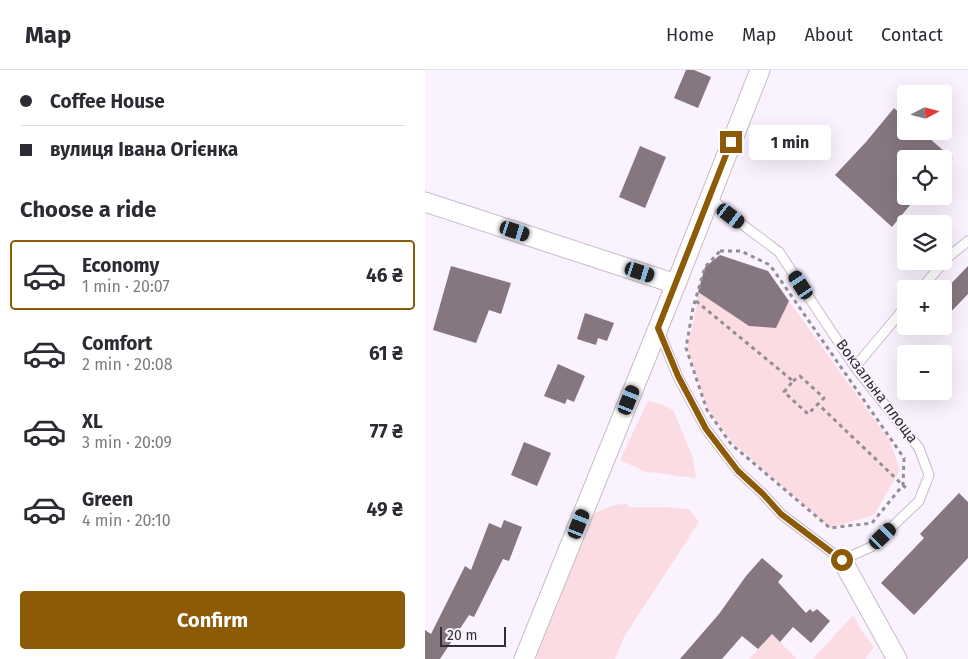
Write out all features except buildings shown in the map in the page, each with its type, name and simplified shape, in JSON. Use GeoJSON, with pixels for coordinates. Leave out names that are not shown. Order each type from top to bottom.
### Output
{"type":"FeatureCollection","features":[{"type":"Feature","properties":{"kind":"street"},"geometry":{"type":"LineString","coordinates":[[524,659],[676,284],[760,70]]}},
{"type":"Feature","properties":{"kind":"street"},"geometry":{"type":"LineString","coordinates":[[425,202],[676,284]]}},
{"type":"Feature","properties":{"kind":"street"},"geometry":{"type":"LineString","coordinates":[[842,560],[897,659]]}},
{"type":"Feature","properties":{"kind":"lane","name":"Вокзальна площа"},"geometry":{"type":"LineString","coordinates":[[710,197],[731,216],[779,252],[855,367],[919,448],[929,475],[919,501],[871,547],[842,560]]}},
{"type":"Feature","properties":{"kind":"lane"},"geometry":{"type":"LineString","coordinates":[[929,280],[947,258],[968,241]]}},
{"type":"Feature","properties":{"kind":"lane"},"geometry":{"type":"LineString","coordinates":[[855,367],[897,317]]}},
{"type":"Feature","properties":{"kind":"lane"},"geometry":{"type":"LineString","coordinates":[[658,328],[678,376],[706,429],[738,471],[781,514],[842,560]]}},
{"type":"Feature","properties":{"kind":"path"},"geometry":{"type":"LineString","coordinates":[[719,251],[741,251],[770,265],[905,458],[903,485],[872,523],[830,528],[731,444],[707,410],[686,348],[695,300],[705,267],[719,251]]}},
{"type":"Feature","properties":{"kind":"path"},"geometry":{"type":"LineString","coordinates":[[676,284],[793,381]]}},
{"type":"Feature","properties":{"kind":"path"},"geometry":{"type":"LineString","coordinates":[[800,376],[825,398],[808,414],[784,392],[793,381],[800,376]]}},
{"type":"Feature","properties":{"kind":"path"},"geometry":{"type":"LineString","coordinates":[[818,404],[919,501]]}},
{"type":"Feature","properties":{"kind":"shaded area"},"geometry":{"type":"Polygon","coordinates":[[[698,292],[749,326],[776,328],[789,301],[890,441],[900,470],[874,515],[830,528],[733,443],[708,409],[687,348],[697,305],[698,292]]]}},
{"type":"Feature","properties":{"kind":"shaded area"},"geometry":{"type":"Polygon","coordinates":[[[648,401],[661,404],[673,410],[693,458],[696,478],[646,472],[620,460],[648,401]]]}},
{"type":"Feature","properties":{"kind":"shaded area"},"geometry":{"type":"Polygon","coordinates":[[[625,504],[631,507],[689,509],[699,522],[624,637],[615,659],[531,659],[592,514],[614,505],[625,504]]]}},
{"type":"Feature","properties":{"kind":"shaded area"},"geometry":{"type":"Polygon","coordinates":[[[853,615],[861,630],[874,647],[865,659],[813,659],[853,615]]]}},
{"type":"Feature","properties":{"kind":"shaded area"},"geometry":{"type":"Polygon","coordinates":[[[772,634],[797,659],[749,659],[772,634]]]}},
{"type":"Feature","properties":{"kind":"route"},"geometry":{"type":"LineString","coordinates":[[731,142],[658,328],[678,376],[706,429],[738,471],[781,514],[842,560]]}}]}
